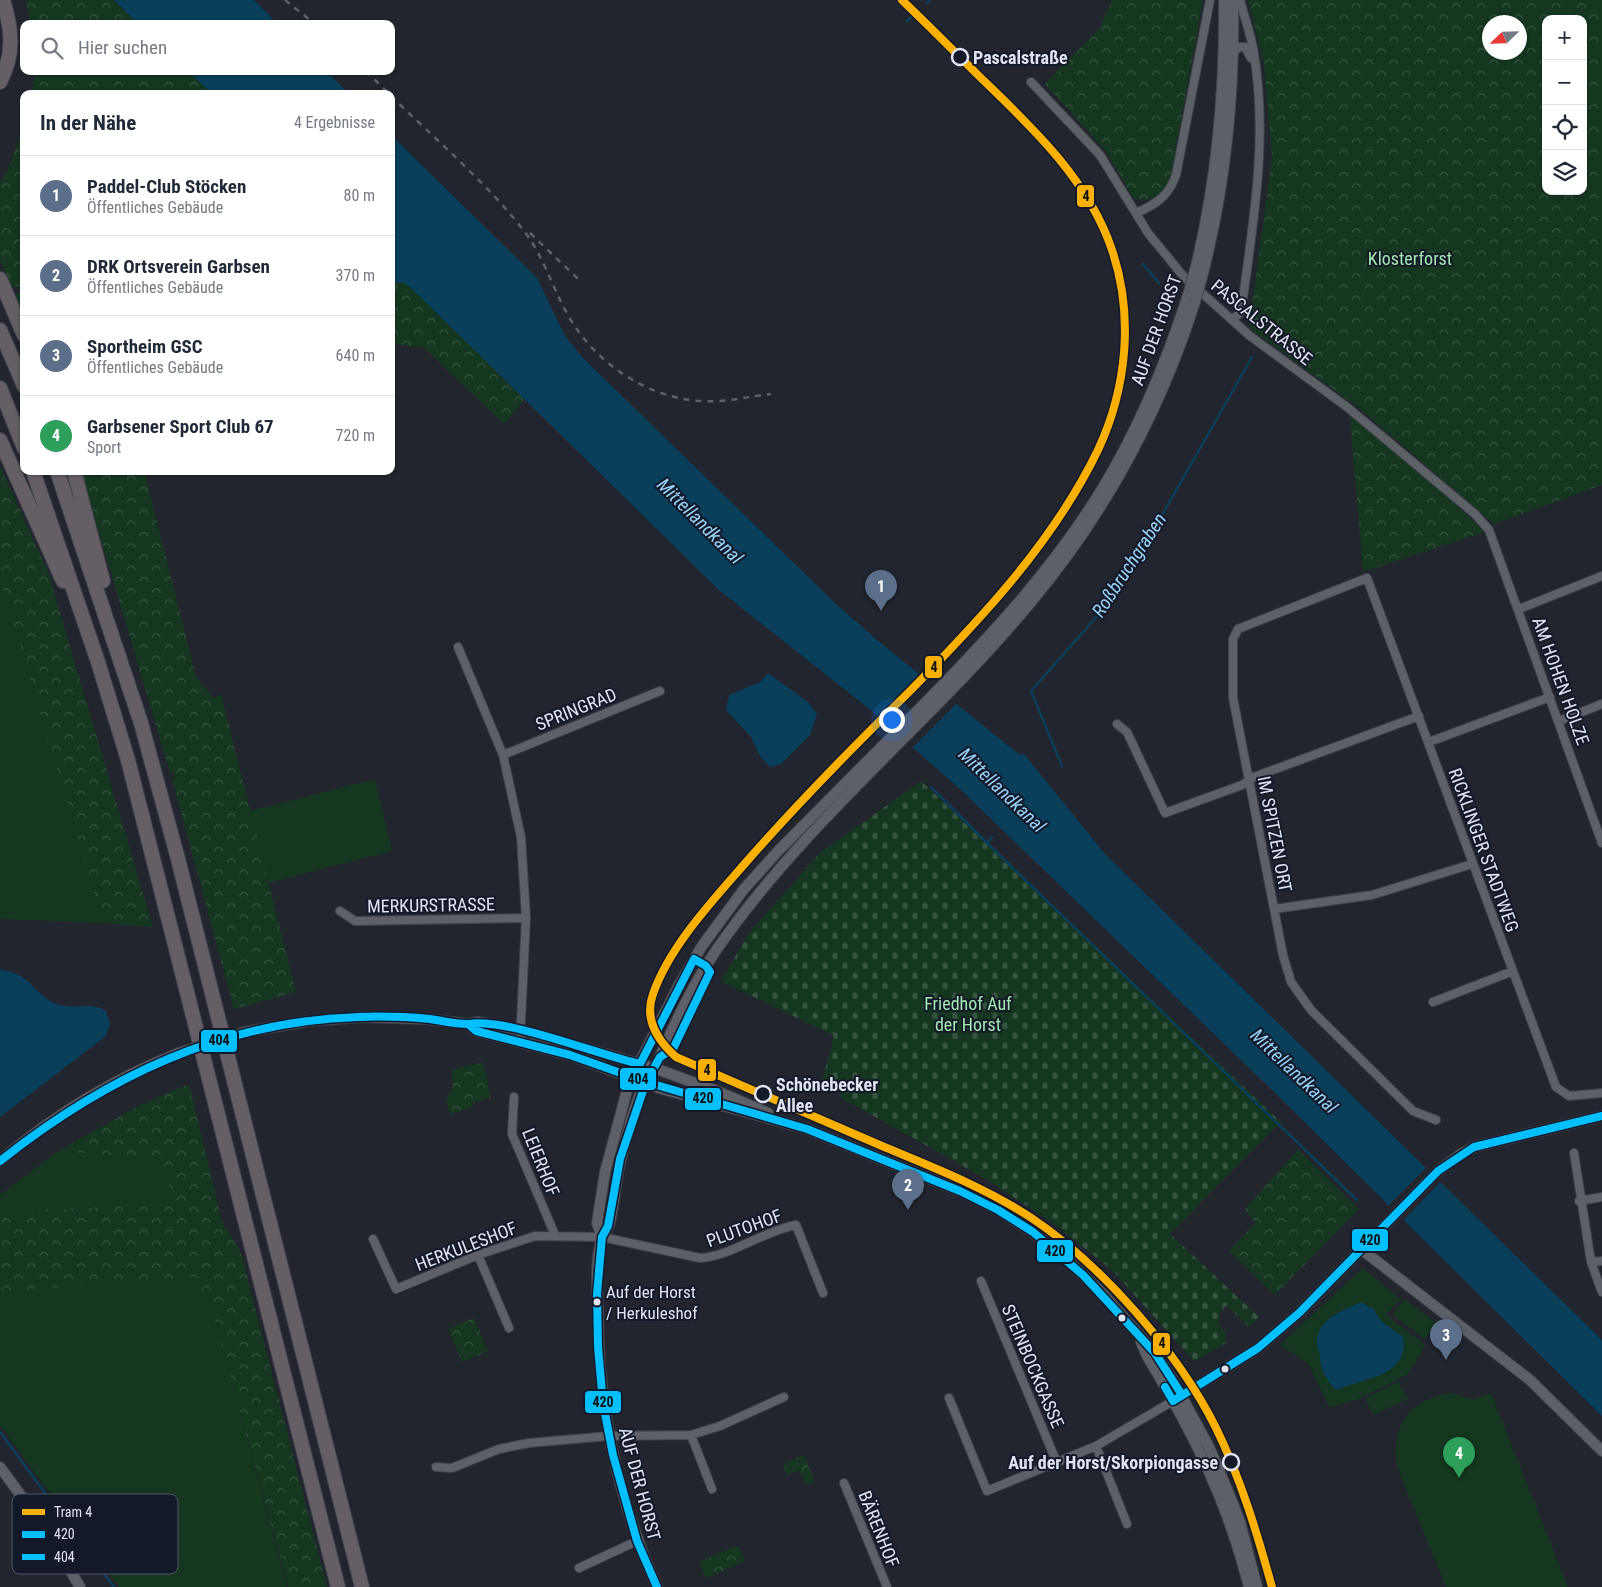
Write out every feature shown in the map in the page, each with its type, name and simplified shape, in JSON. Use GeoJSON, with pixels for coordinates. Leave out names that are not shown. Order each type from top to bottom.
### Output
{"type":"FeatureCollection","features":[{"type":"Feature","properties":{"kind":"highway"},"geometry":{"type":"LineString","coordinates":[[0,82],[12,51],[9,19],[2,0]]}},
{"type":"Feature","properties":{"kind":"highway"},"geometry":{"type":"LineString","coordinates":[[0,279],[20,326]]}},
{"type":"Feature","properties":{"kind":"highway"},"geometry":{"type":"LineString","coordinates":[[0,330],[20,377]]}},
{"type":"Feature","properties":{"kind":"highway"},"geometry":{"type":"LineString","coordinates":[[0,388],[20,438]]}},
{"type":"Feature","properties":{"kind":"highway"},"geometry":{"type":"LineString","coordinates":[[0,440],[98,662]]}},
{"type":"Feature","properties":{"kind":"highway"},"geometry":{"type":"LineString","coordinates":[[33,475],[98,662],[141,810],[338,1587]]}},
{"type":"Feature","properties":{"kind":"highway"},"geometry":{"type":"LineString","coordinates":[[58,475],[114,638],[178,859],[362,1587]]}},
{"type":"Feature","properties":{"kind":"highway"},"geometry":{"type":"LineString","coordinates":[[75,475],[100,566],[114,638]]}},
{"type":"Feature","properties":{"kind":"street"},"geometry":{"type":"LineString","coordinates":[[1136,213],[1160,200],[1169,191],[1176,175],[1210,0]]}},
{"type":"Feature","properties":{"kind":"street","name":"AUF DER HORST"},"geometry":{"type":"LineString","coordinates":[[1199,274],[1219,146],[1224,81],[1224,0]]}},
{"type":"Feature","properties":{"kind":"street","name":"AUF DER HORST"},"geometry":{"type":"LineString","coordinates":[[602,1237],[597,1223],[606,1172],[633,1077],[679,985],[702,946],[744,889],[948,686],[1025,597],[1076,529],[1102,489],[1143,412],[1192,299],[1218,210],[1228,146],[1234,51],[1233,0]]}},
{"type":"Feature","properties":{"kind":"street"},"geometry":{"type":"LineString","coordinates":[[1232,320],[1241,312],[1259,177],[1260,124],[1255,66],[1253,48],[1240,0]]}},
{"type":"Feature","properties":{"kind":"street"},"geometry":{"type":"LineString","coordinates":[[1234,51],[1240,47],[1248,49],[1255,66]]}},
{"type":"Feature","properties":{"kind":"street","name":"PASCALSTRASSE"},"geometry":{"type":"LineString","coordinates":[[1031,82],[1100,155],[1148,233],[1184,277],[1232,320],[1347,407],[1475,514],[1489,530]]}},
{"type":"Feature","properties":{"kind":"street","name":"AM HOHEN HOLZE"},"geometry":{"type":"LineString","coordinates":[[1489,530],[1602,841]]}},
{"type":"Feature","properties":{"kind":"street"},"geometry":{"type":"LineString","coordinates":[[1519,609],[1602,576]]}},
{"type":"Feature","properties":{"kind":"street","name":"RICKLINGER STADTWEG"},"geometry":{"type":"LineString","coordinates":[[1367,578],[1556,1087],[1569,1096],[1602,1093]]}},
{"type":"Feature","properties":{"kind":"street","name":"IM SPITZEN ORT"},"geometry":{"type":"LineString","coordinates":[[1367,578],[1243,626],[1234,634],[1233,698],[1283,955],[1291,982],[1300,998],[1413,1111],[1436,1120]]}},
{"type":"Feature","properties":{"kind":"street"},"geometry":{"type":"LineString","coordinates":[[458,647],[484,704],[503,755],[521,838],[526,918],[521,1036]]}},
{"type":"Feature","properties":{"kind":"street","name":"SPRINGRAD"},"geometry":{"type":"LineString","coordinates":[[503,755],[660,690]]}},
{"type":"Feature","properties":{"kind":"street"},"geometry":{"type":"LineString","coordinates":[[1429,742],[1550,697]]}},
{"type":"Feature","properties":{"kind":"street"},"geometry":{"type":"LineString","coordinates":[[1559,721],[1602,704]]}},
{"type":"Feature","properties":{"kind":"street"},"geometry":{"type":"LineString","coordinates":[[1117,724],[1127,732],[1165,813],[1419,716]]}},
{"type":"Feature","properties":{"kind":"street","name":"AUF DER HORST"},"geometry":{"type":"LineString","coordinates":[[657,1587],[637,1541],[623,1497],[609,1436],[598,1347],[597,1294],[602,1237],[608,1226],[620,1159],[646,1082],[690,993],[733,928],[792,854],[889,745]]}},
{"type":"Feature","properties":{"kind":"street"},"geometry":{"type":"LineString","coordinates":[[1274,909],[1372,896],[1472,864]]}},
{"type":"Feature","properties":{"kind":"street","name":"MERKURSTRASSE"},"geometry":{"type":"LineString","coordinates":[[340,911],[355,922],[526,918]]}},
{"type":"Feature","properties":{"kind":"street"},"geometry":{"type":"LineString","coordinates":[[1433,1002],[1513,971]]}},
{"type":"Feature","properties":{"kind":"street"},"geometry":{"type":"LineString","coordinates":[[0,1161],[45,1125],[81,1100],[121,1078],[179,1053],[245,1032],[308,1021],[362,1017],[418,1018],[468,1024],[476,1031],[521,1036],[654,1068],[717,1090],[793,1125],[932,1180],[998,1210],[1032,1232],[1071,1264],[1103,1294],[1140,1339],[1147,1356],[1178,1398],[1209,1447],[1240,1522],[1257,1587]]}},
{"type":"Feature","properties":{"kind":"street"},"geometry":{"type":"LineString","coordinates":[[521,1036],[646,1082],[793,1125]]}},
{"type":"Feature","properties":{"kind":"street","name":"LEIERHOF"},"geometry":{"type":"LineString","coordinates":[[514,1097],[512,1134],[555,1235]]}},
{"type":"Feature","properties":{"kind":"street"},"geometry":{"type":"LineString","coordinates":[[948,1398],[987,1491],[1096,1446],[1258,1348],[1299,1313],[1438,1171],[1474,1147],[1602,1116]]}},
{"type":"Feature","properties":{"kind":"street"},"geometry":{"type":"LineString","coordinates":[[1574,1153],[1579,1201],[1590,1262],[1602,1292]]}},
{"type":"Feature","properties":{"kind":"street"},"geometry":{"type":"LineString","coordinates":[[1579,1201],[1602,1197]]}},
{"type":"Feature","properties":{"kind":"street","name":"PLUTOHOF"},"geometry":{"type":"LineString","coordinates":[[602,1237],[700,1258],[714,1255],[782,1228],[796,1225],[823,1293]]}},
{"type":"Feature","properties":{"kind":"street","name":"HERKULESHOF"},"geometry":{"type":"LineString","coordinates":[[373,1239],[396,1289],[534,1236],[602,1237]]}},
{"type":"Feature","properties":{"kind":"street"},"geometry":{"type":"LineString","coordinates":[[1362,1250],[1530,1380],[1602,1451]]}},
{"type":"Feature","properties":{"kind":"street"},"geometry":{"type":"LineString","coordinates":[[478,1256],[508,1328]]}},
{"type":"Feature","properties":{"kind":"street"},"geometry":{"type":"LineString","coordinates":[[1590,1262],[1602,1261]]}},
{"type":"Feature","properties":{"kind":"street","name":"STEINBOCKGASSE"},"geometry":{"type":"LineString","coordinates":[[981,1281],[1057,1462]]}},
{"type":"Feature","properties":{"kind":"street"},"geometry":{"type":"LineString","coordinates":[[436,1467],[452,1468],[499,1449],[528,1443],[609,1436],[691,1435],[720,1426],[784,1397]]}},
{"type":"Feature","properties":{"kind":"street"},"geometry":{"type":"LineString","coordinates":[[1178,1398],[1222,1498],[1249,1587]]}},
{"type":"Feature","properties":{"kind":"street"},"geometry":{"type":"LineString","coordinates":[[691,1435],[712,1488]]}},
{"type":"Feature","properties":{"kind":"street"},"geometry":{"type":"LineString","coordinates":[[1096,1446],[1127,1524]]}},
{"type":"Feature","properties":{"kind":"street"},"geometry":{"type":"LineString","coordinates":[[0,1467],[20,1494]]}},
{"type":"Feature","properties":{"kind":"street","name":"BÄRENHOF"},"geometry":{"type":"LineString","coordinates":[[844,1483],[887,1587]]}},
{"type":"Feature","properties":{"kind":"street"},"geometry":{"type":"LineString","coordinates":[[579,1568],[637,1541]]}},
{"type":"Feature","properties":{"kind":"street"},"geometry":{"type":"LineString","coordinates":[[72,1574],[80,1587]]}},
{"type":"Feature","properties":{"kind":"green space"},"geometry":{"type":"Polygon","coordinates":[[[26,0],[114,0],[134,20],[30,20],[26,0]]]}},
{"type":"Feature","properties":{"kind":"green space"},"geometry":{"type":"Polygon","coordinates":[[[1112,0],[1203,0],[1169,184],[1157,195],[1144,200],[1133,198],[1107,152],[1045,84],[1099,29],[1112,0]]]}},
{"type":"Feature","properties":{"kind":"green space","name":"Klosterforst"},"geometry":{"type":"Polygon","coordinates":[[[1248,0],[1602,0],[1602,485],[1494,524],[1358,407],[1249,328],[1272,158],[1264,64],[1248,0]]]}},
{"type":"Feature","properties":{"kind":"green space"},"geometry":{"type":"Polygon","coordinates":[[[34,75],[192,75],[208,90],[33,90],[34,75]]]}},
{"type":"Feature","properties":{"kind":"green space"},"geometry":{"type":"Polygon","coordinates":[[[20,136],[20,292],[17,286],[12,288],[0,260],[0,184],[11,162],[20,136]]]}},
{"type":"Feature","properties":{"kind":"green space"},"geometry":{"type":"Polygon","coordinates":[[[395,283],[405,283],[409,286],[525,399],[504,424],[424,348],[395,344],[395,283]]]}},
{"type":"Feature","properties":{"kind":"green space"},"geometry":{"type":"Polygon","coordinates":[[[20,292],[20,306],[15,294],[20,292]]]}},
{"type":"Feature","properties":{"kind":"green space"},"geometry":{"type":"Polygon","coordinates":[[[1349,406],[1485,532],[1363,572],[1349,406]]]}},
{"type":"Feature","properties":{"kind":"green space"},"geometry":{"type":"Polygon","coordinates":[[[0,466],[48,572],[153,927],[103,923],[0,579],[0,466]]]}},
{"type":"Feature","properties":{"kind":"green space"},"geometry":{"type":"Polygon","coordinates":[[[82,475],[145,475],[196,676],[214,699],[221,694],[296,992],[234,1009],[172,779],[175,778],[174,772],[170,773],[82,475]]]}},
{"type":"Feature","properties":{"kind":"green space"},"geometry":{"type":"Polygon","coordinates":[[[0,579],[103,923],[0,919],[0,579]]]}},
{"type":"Feature","properties":{"kind":"green space"},"geometry":{"type":"Polygon","coordinates":[[[375,779],[392,851],[268,883],[250,811],[375,779]]]}},
{"type":"Feature","properties":{"kind":"green space","name":"Friedhof Auf der Horst"},"geometry":{"type":"Polygon","coordinates":[[[921,781],[1281,1122],[1170,1234],[1259,1317],[1249,1327],[1227,1305],[1220,1312],[1219,1324],[1226,1333],[1226,1343],[1194,1361],[1112,1270],[1050,1221],[981,1176],[841,1098],[841,1085],[822,1082],[834,1036],[721,981],[749,933],[820,853],[921,781]]]}},
{"type":"Feature","properties":{"kind":"green space"},"geometry":{"type":"Polygon","coordinates":[[[483,1062],[491,1098],[472,1103],[473,1107],[450,1114],[446,1101],[453,1086],[452,1070],[483,1062]]]}},
{"type":"Feature","properties":{"kind":"green space"},"geometry":{"type":"Polygon","coordinates":[[[189,1084],[222,1221],[241,1253],[327,1587],[288,1587],[214,1316],[192,1277],[0,1292],[0,1212],[177,1204],[157,1158],[58,1151],[142,1104],[189,1084]]]}},
{"type":"Feature","properties":{"kind":"green space"},"geometry":{"type":"Polygon","coordinates":[[[1298,1150],[1359,1209],[1275,1295],[1229,1251],[1255,1223],[1245,1209],[1298,1150]]]}},
{"type":"Feature","properties":{"kind":"green space"},"geometry":{"type":"Polygon","coordinates":[[[58,1151],[157,1158],[178,1204],[0,1212],[0,1195],[58,1151]]]}},
{"type":"Feature","properties":{"kind":"green space"},"geometry":{"type":"Polygon","coordinates":[[[1363,1268],[1400,1299],[1386,1315],[1425,1345],[1408,1374],[1356,1400],[1329,1407],[1308,1363],[1280,1345],[1363,1268]]]}},
{"type":"Feature","properties":{"kind":"green space"},"geometry":{"type":"Polygon","coordinates":[[[192,1277],[214,1316],[287,1587],[119,1587],[109,1574],[178,1574],[178,1494],[51,1494],[0,1425],[0,1292],[192,1277]]]}},
{"type":"Feature","properties":{"kind":"green space"},"geometry":{"type":"Polygon","coordinates":[[[1404,1299],[1436,1323],[1425,1339],[1393,1315],[1404,1299]]]}},
{"type":"Feature","properties":{"kind":"green space"},"geometry":{"type":"Polygon","coordinates":[[[474,1318],[488,1351],[462,1362],[448,1329],[474,1318]]]}},
{"type":"Feature","properties":{"kind":"green space"},"geometry":{"type":"Polygon","coordinates":[[[1399,1382],[1408,1399],[1373,1415],[1365,1398],[1399,1382]]]}},
{"type":"Feature","properties":{"kind":"green space"},"geometry":{"type":"Polygon","coordinates":[[[1449,1393],[1474,1399],[1491,1393],[1568,1587],[1446,1587],[1397,1467],[1396,1452],[1400,1428],[1405,1418],[1413,1409],[1423,1402],[1449,1393]]]}},
{"type":"Feature","properties":{"kind":"green space"},"geometry":{"type":"Polygon","coordinates":[[[804,1455],[815,1482],[806,1485],[800,1470],[787,1475],[783,1464],[804,1455]]]}},
{"type":"Feature","properties":{"kind":"green space"},"geometry":{"type":"Polygon","coordinates":[[[738,1545],[745,1561],[706,1578],[699,1562],[738,1545]]]}},
{"type":"Feature","properties":{"kind":"water"},"geometry":{"type":"Polygon","coordinates":[[[114,0],[254,0],[274,20],[134,20],[114,0]]]}},
{"type":"Feature","properties":{"kind":"water"},"geometry":{"type":"Polygon","coordinates":[[[192,75],[330,75],[345,90],[208,90],[192,75]]]}},
{"type":"Feature","properties":{"kind":"water","name":"Mittellandkanal"},"geometry":{"type":"Polygon","coordinates":[[[395,139],[537,278],[565,336],[583,358],[837,605],[883,645],[1020,755],[1024,754],[1105,854],[1602,1340],[1602,1416],[1272,1090],[962,791],[873,712],[719,590],[405,283],[395,283],[395,139]]]}},
{"type":"Feature","properties":{"kind":"water"},"geometry":{"type":"Polygon","coordinates":[[[768,673],[808,702],[817,714],[810,735],[781,764],[770,767],[760,756],[751,737],[726,710],[729,695],[760,682],[768,673]]]}},
{"type":"Feature","properties":{"kind":"water"},"geometry":{"type":"Polygon","coordinates":[[[0,969],[19,975],[54,1003],[72,1007],[89,1006],[106,1011],[110,1024],[106,1036],[0,1117],[0,969]]]}},
{"type":"Feature","properties":{"kind":"water"},"geometry":{"type":"Polygon","coordinates":[[[1359,1303],[1364,1303],[1369,1308],[1373,1308],[1381,1321],[1403,1337],[1403,1350],[1400,1360],[1382,1374],[1336,1390],[1323,1371],[1317,1345],[1317,1336],[1324,1323],[1330,1318],[1359,1303]]]}},
{"type":"Feature","properties":{"kind":"pier"},"geometry":{"type":"Polygon","coordinates":[[[922,673],[958,702],[911,749],[877,719],[922,673]]]}},
{"type":"Feature","properties":{"kind":"pier"},"geometry":{"type":"Polygon","coordinates":[[[1428,1166],[1442,1180],[1402,1222],[1387,1207],[1428,1166]]]}},
{"type":"Feature","properties":{"kind":"waterway","name":"Roßbruchgraben"},"geometry":{"type":"LineString","coordinates":[[927,3],[930,0]]}},
{"type":"Feature","properties":{"kind":"waterway","name":"Roßbruchgraben"},"geometry":{"type":"LineString","coordinates":[[907,21],[911,17]]}},
{"type":"Feature","properties":{"kind":"waterway","name":"Roßbruchgraben"},"geometry":{"type":"LineString","coordinates":[[1143,264],[1159,283]]}},
{"type":"Feature","properties":{"kind":"waterway","name":"Roßbruchgraben"},"geometry":{"type":"LineString","coordinates":[[1062,766],[1031,691],[1099,614],[1149,538],[1252,357]]}},
{"type":"Feature","properties":{"kind":"waterway"},"geometry":{"type":"LineString","coordinates":[[931,787],[987,843]]}},
{"type":"Feature","properties":{"kind":"waterway"},"geometry":{"type":"LineString","coordinates":[[992,837],[987,843],[1357,1200]]}},
{"type":"Feature","properties":{"kind":"waterway"},"geometry":{"type":"LineString","coordinates":[[0,1432],[46,1494]]}},
{"type":"Feature","properties":{"kind":"waterway"},"geometry":{"type":"LineString","coordinates":[[104,1574],[114,1587]]}},
{"type":"Feature","properties":{"kind":"railway"},"geometry":{"type":"LineString","coordinates":[[285,0],[310,20]]}},
{"type":"Feature","properties":{"kind":"railway"},"geometry":{"type":"LineString","coordinates":[[370,75],[385,90]]}},
{"type":"Feature","properties":{"kind":"railway"},"geometry":{"type":"LineString","coordinates":[[395,100],[494,196],[524,231],[538,253],[574,325],[586,342],[601,357],[636,382],[655,391],[676,397],[697,401],[718,401],[771,394]]}},
{"type":"Feature","properties":{"kind":"railway"},"geometry":{"type":"LineString","coordinates":[[530,233],[578,279]]}},
{"type":"Feature","properties":{"kind":"tram line","name":"4"},"geometry":{"type":"LineString","coordinates":[[902,0],[1021,117],[1058,157],[1089,201],[1102,225],[1119,275],[1125,325],[1121,377],[1116,402],[1098,450],[1080,484],[1037,549],[988,609],[767,838],[694,923],[670,958],[653,994],[650,1012],[651,1020],[663,1044],[676,1057],[976,1187],[1030,1217],[1057,1236],[1083,1259],[1110,1284],[1159,1340],[1200,1399],[1225,1447],[1241,1486],[1272,1587]]}},
{"type":"Feature","properties":{"kind":"transit line","name":"404"},"geometry":{"type":"LineString","coordinates":[[694,959],[706,966],[710,972],[673,1049],[660,1057],[646,1082],[570,1055],[476,1031],[468,1024],[506,1026],[529,1031],[640,1064],[694,959]]}},
{"type":"Feature","properties":{"kind":"transit line","name":"404"},"geometry":{"type":"LineString","coordinates":[[0,1161],[40,1131],[124,1080],[168,1059],[213,1042],[260,1029],[309,1021],[359,1017],[430,1019],[468,1024]]}},
{"type":"Feature","properties":{"kind":"transit line","name":"420"},"geometry":{"type":"LineString","coordinates":[[657,1587],[637,1541],[613,1455],[603,1403],[598,1347],[597,1294],[602,1237],[608,1226],[620,1159],[646,1082],[807,1129],[960,1191],[998,1210],[1033,1232],[1083,1275],[1155,1353],[1182,1395]]}},
{"type":"Feature","properties":{"kind":"transit line","name":"420"},"geometry":{"type":"LineString","coordinates":[[1165,1387],[1173,1401],[1258,1348],[1299,1313],[1438,1171],[1474,1147],[1602,1116]]}},
{"type":"Feature","properties":{"kind":"place","name":"Pascalstraße"},"geometry":{"type":"Point","coordinates":[960,57]}},
{"type":"Feature","properties":{"kind":"place","name":"Paddel-Club Stöcken"},"geometry":{"type":"Point","coordinates":[881,611]}},
{"type":"Feature","properties":{"kind":"place","name":"Schönebecker Allee"},"geometry":{"type":"Point","coordinates":[763,1094]}},
{"type":"Feature","properties":{"kind":"place","name":"DRK Ortsverein Garbsen"},"geometry":{"type":"Point","coordinates":[908,1210]}},
{"type":"Feature","properties":{"kind":"place","name":"Auf der Horst / Herkuleshof"},"geometry":{"type":"Point","coordinates":[597,1302]}},
{"type":"Feature","properties":{"kind":"place","name":"Sportheim GSC"},"geometry":{"type":"Point","coordinates":[1446,1360]}},
{"type":"Feature","properties":{"kind":"place","name":"Auf der Horst/Skorpiongasse"},"geometry":{"type":"Point","coordinates":[1231,1462]}},
{"type":"Feature","properties":{"kind":"place","name":"Garbsener Sport Club 67"},"geometry":{"type":"Point","coordinates":[1459,1478]}}]}
